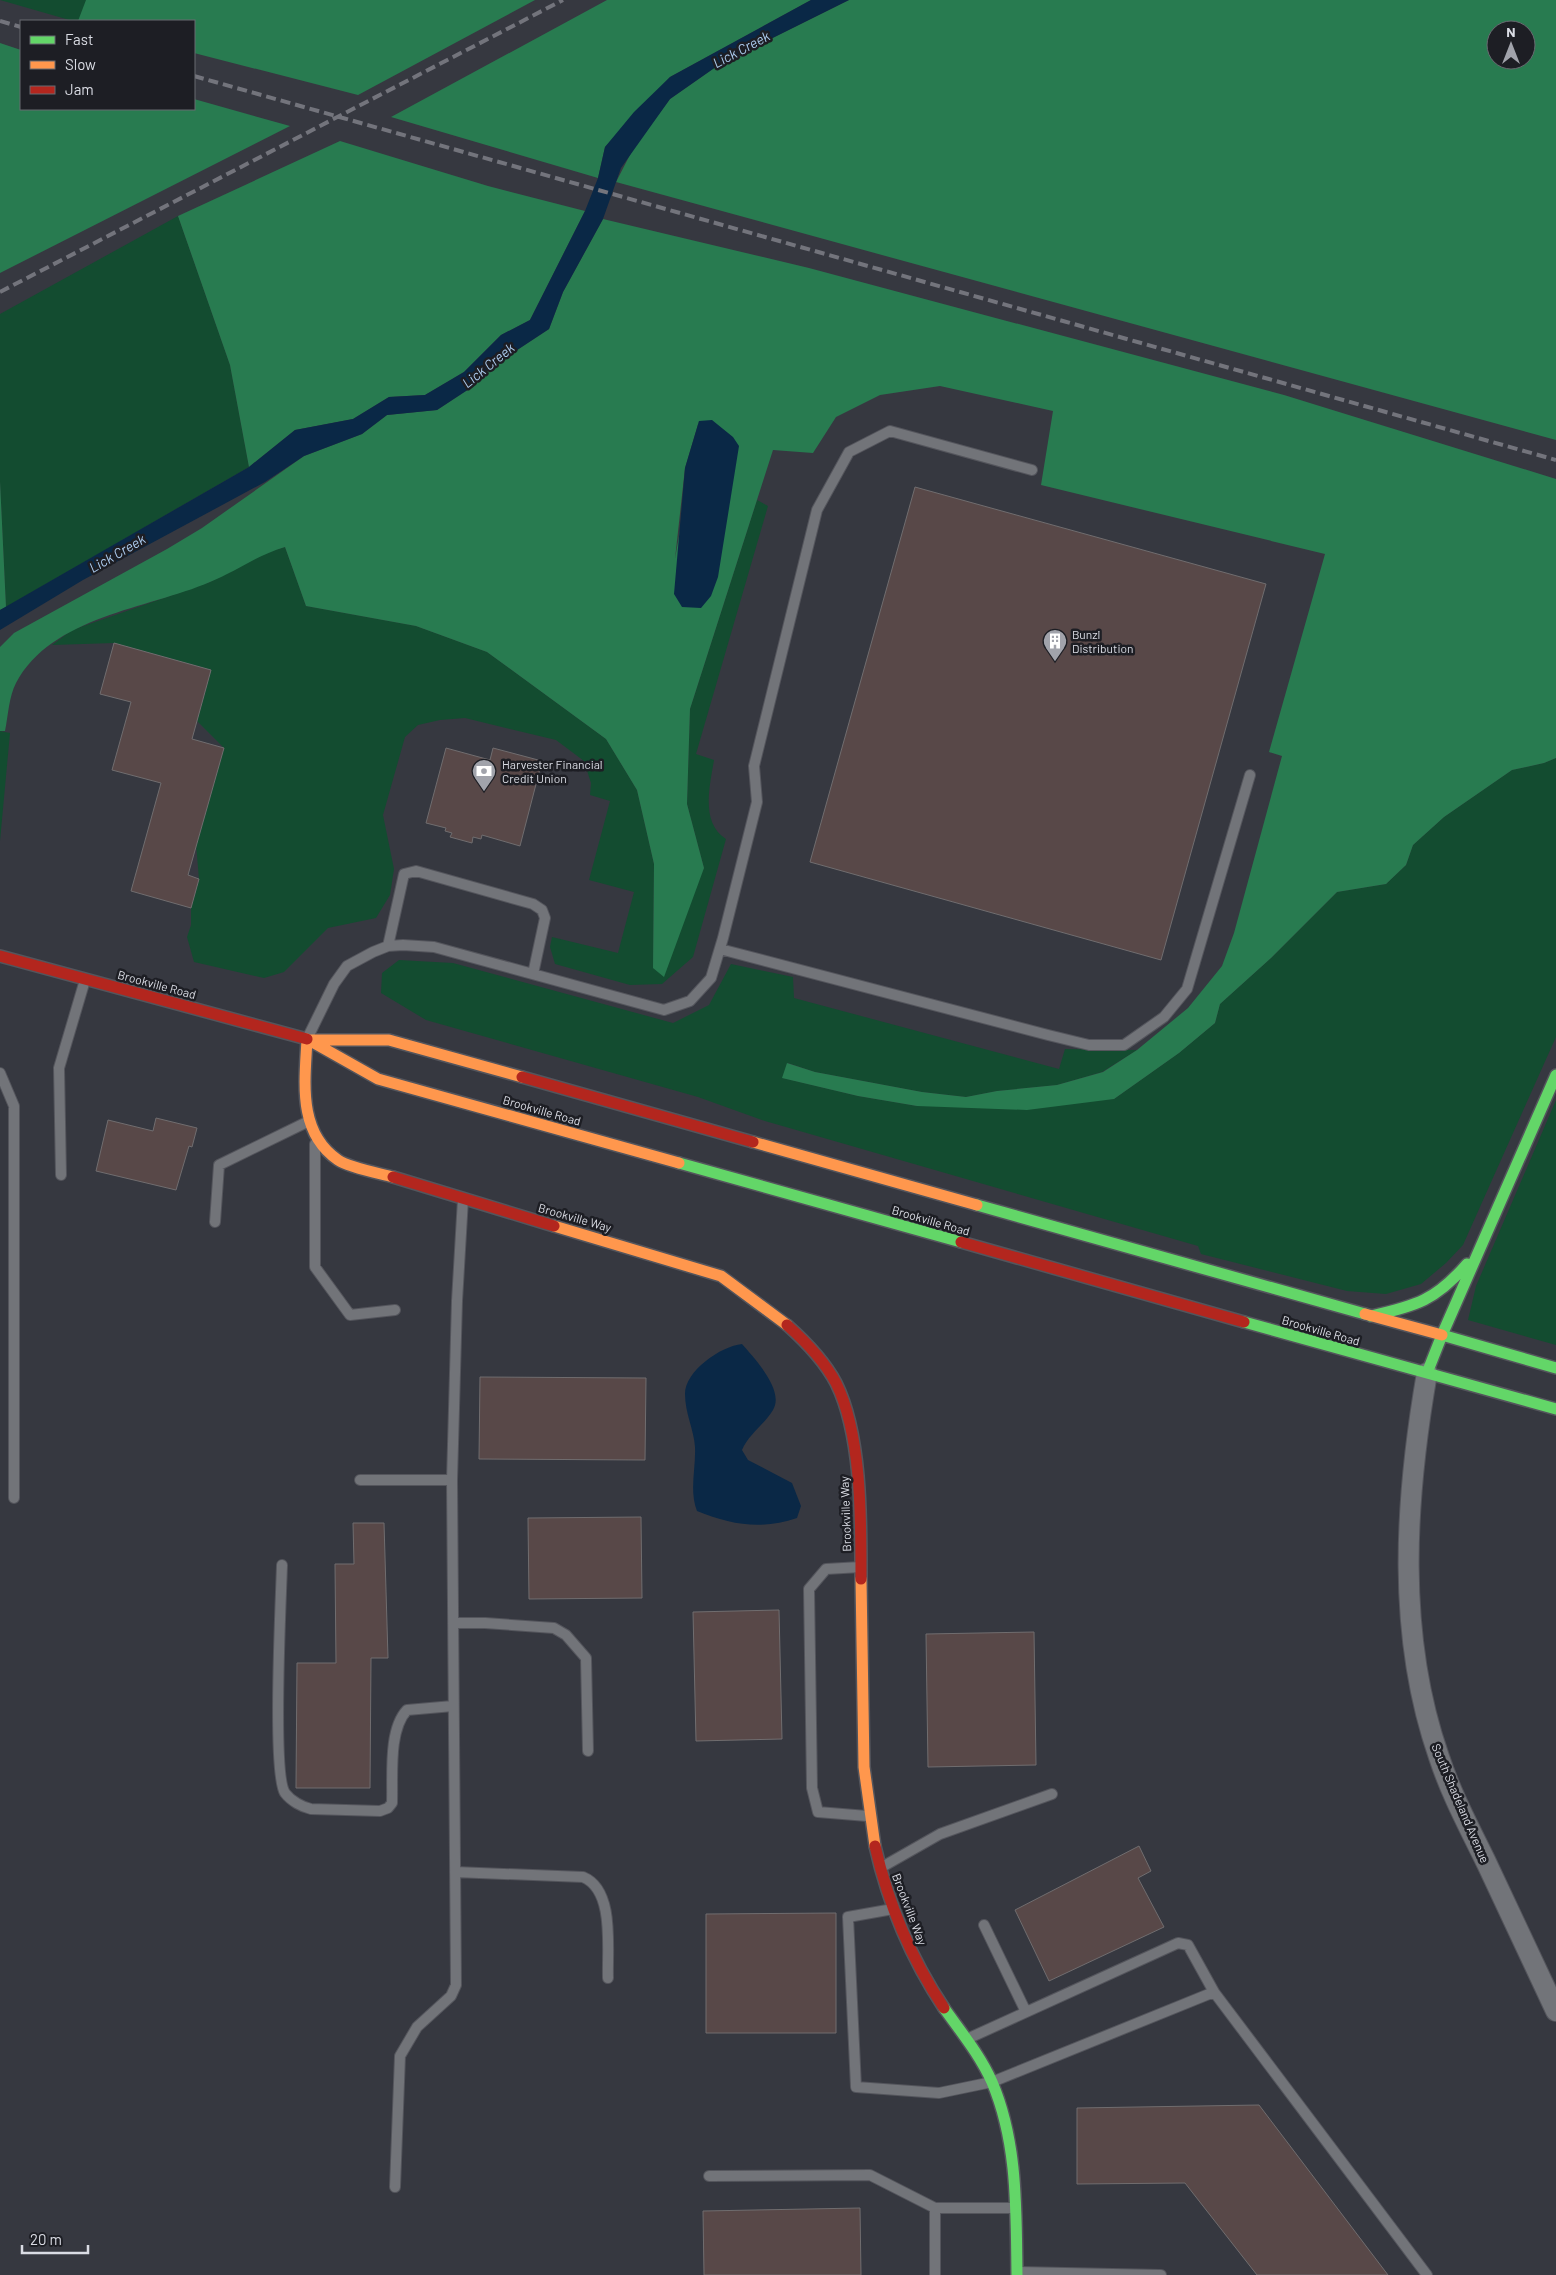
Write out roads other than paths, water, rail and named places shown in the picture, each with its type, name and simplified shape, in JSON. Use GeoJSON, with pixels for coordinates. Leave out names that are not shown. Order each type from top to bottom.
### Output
{"type":"FeatureCollection","features":[{"type":"Feature","properties":{"kind":"main road","name":"Brookville Road"},"geometry":{"type":"LineString","coordinates":[[0,956],[307,1040],[378,1078],[1556,1409]]}},
{"type":"Feature","properties":{"kind":"main road","name":"Brookville Road"},"geometry":{"type":"LineString","coordinates":[[307,1040],[389,1040],[1556,1368]]}},
{"type":"Feature","properties":{"kind":"main road","name":"Brookville Way"},"geometry":{"type":"LineString","coordinates":[[307,1040],[306,1105],[308,1122],[315,1138],[326,1152],[347,1165],[721,1276],[771,1309],[811,1347],[837,1384],[852,1433],[860,1486],[862,1762],[868,1816],[880,1868],[893,1909],[914,1955],[933,1990],[967,2039],[992,2082],[1003,2112],[1013,2152],[1016,2181],[1014,2208],[1017,2273]]}},
{"type":"Feature","properties":{"kind":"main road"},"geometry":{"type":"LineString","coordinates":[[1427,1373],[1477,1252],[1556,1075]]}},
{"type":"Feature","properties":{"kind":"main road"},"geometry":{"type":"LineString","coordinates":[[1371,1316],[1416,1303],[1448,1286],[1477,1252]]}},
{"type":"Feature","properties":{"kind":"street","name":"South Shadeland Avenue"},"geometry":{"type":"LineString","coordinates":[[1427,1373],[1415,1446],[1409,1548],[1410,1627],[1421,1692],[1439,1758],[1461,1811],[1556,2011]]}},
{"type":"Feature","properties":{"kind":"lane"},"geometry":{"type":"LineString","coordinates":[[307,1040],[339,974],[355,961],[388,946],[434,947],[664,1010],[690,1001],[711,978],[720,949],[757,802],[754,766],[817,510],[849,452],[890,431],[1032,470]]}},
{"type":"Feature","properties":{"kind":"lane"},"geometry":{"type":"LineString","coordinates":[[720,949],[1048,1036],[1089,1045],[1124,1045],[1164,1017],[1187,990],[1250,775]]}},
{"type":"Feature","properties":{"kind":"lane"},"geometry":{"type":"LineString","coordinates":[[388,946],[404,874],[416,871],[534,904],[542,910],[545,918],[533,974]]}},
{"type":"Feature","properties":{"kind":"lane"},"geometry":{"type":"LineString","coordinates":[[61,1175],[59,1068],[86,979]]}},
{"type":"Feature","properties":{"kind":"lane"},"geometry":{"type":"LineString","coordinates":[[0,1072],[14,1106],[14,1498]]}},
{"type":"Feature","properties":{"kind":"lane"},"geometry":{"type":"LineString","coordinates":[[215,1222],[218,1165],[308,1122]]}},
{"type":"Feature","properties":{"kind":"lane"},"geometry":{"type":"LineString","coordinates":[[315,1138],[315,1267],[350,1315],[395,1310]]}},
{"type":"Feature","properties":{"kind":"lane"},"geometry":{"type":"LineString","coordinates":[[395,2187],[400,2056],[417,2027],[451,1996],[456,1985],[452,1480],[457,1301],[463,1198]]}},
{"type":"Feature","properties":{"kind":"lane"},"geometry":{"type":"LineString","coordinates":[[360,1480],[452,1480]]}},
{"type":"Feature","properties":{"kind":"lane"},"geometry":{"type":"LineString","coordinates":[[282,1565],[278,1748],[281,1779],[285,1793],[293,1800],[301,1806],[311,1809],[380,1811],[388,1808],[392,1803],[396,1727],[402,1715],[407,1710],[454,1706]]}},
{"type":"Feature","properties":{"kind":"lane"},"geometry":{"type":"LineString","coordinates":[[860,1567],[826,1569],[809,1589],[812,1788],[818,1812],[868,1816]]}},
{"type":"Feature","properties":{"kind":"lane"},"geometry":{"type":"LineString","coordinates":[[453,1623],[485,1623],[554,1628],[566,1635],[586,1658],[588,1751]]}},
{"type":"Feature","properties":{"kind":"lane"},"geometry":{"type":"LineString","coordinates":[[880,1868],[940,1834],[1052,1794]]}},
{"type":"Feature","properties":{"kind":"lane"},"geometry":{"type":"LineString","coordinates":[[455,1872],[583,1877],[593,1881],[603,1897],[608,1928],[608,1978]]}},
{"type":"Feature","properties":{"kind":"lane"},"geometry":{"type":"LineString","coordinates":[[893,1909],[848,1917],[856,2087],[939,2093],[992,2082],[1214,1992]]}},
{"type":"Feature","properties":{"kind":"lane"},"geometry":{"type":"LineString","coordinates":[[984,1925],[1026,2012]]}},
{"type":"Feature","properties":{"kind":"lane"},"geometry":{"type":"LineString","coordinates":[[967,2039],[1178,1943],[1188,1944],[1214,1992],[1427,2275]]}},
{"type":"Feature","properties":{"kind":"lane"},"geometry":{"type":"LineString","coordinates":[[709,2176],[870,2175],[935,2208],[1014,2208]]}},
{"type":"Feature","properties":{"kind":"lane"},"geometry":{"type":"LineString","coordinates":[[935,2208],[935,2275]]}},
{"type":"Feature","properties":{"kind":"lane"},"geometry":{"type":"LineString","coordinates":[[1017,2273],[1162,2275]]}},
{"type":"Feature","properties":{"kind":"water","name":"Lick Creek"},"geometry":{"type":"Polygon","coordinates":[[[811,0],[849,0],[720,64],[670,99],[621,168],[603,219],[563,292],[549,329],[490,368],[472,387],[437,410],[387,415],[362,434],[304,456],[265,482],[83,580],[0,630],[0,610],[249,467],[295,430],[353,419],[389,397],[425,395],[464,372],[501,335],[530,320],[585,211],[598,178],[605,147],[634,112],[670,77],[811,0]]]}},
{"type":"Feature","properties":{"kind":"water"},"geometry":{"type":"Polygon","coordinates":[[[712,420],[733,437],[739,446],[718,577],[711,596],[701,608],[682,607],[674,594],[685,468],[699,421],[712,420]]]}},
{"type":"Feature","properties":{"kind":"water"},"geometry":{"type":"Polygon","coordinates":[[[742,1344],[754,1357],[772,1384],[776,1402],[773,1410],[742,1450],[748,1460],[792,1483],[801,1506],[797,1518],[784,1522],[759,1525],[722,1520],[697,1511],[693,1495],[695,1447],[685,1401],[687,1385],[697,1369],[706,1361],[724,1349],[742,1344]]]}},
{"type":"Feature","properties":{"kind":"railway"},"geometry":{"type":"LineString","coordinates":[[0,292],[563,0]]}},
{"type":"Feature","properties":{"kind":"railway"},"geometry":{"type":"LineString","coordinates":[[0,21],[20,27]]}},
{"type":"Feature","properties":{"kind":"railway"},"geometry":{"type":"LineString","coordinates":[[195,76],[1556,460]]}},
{"type":"Feature","properties":{"kind":"place","name":"Bunzl Distribution"},"geometry":{"type":"Point","coordinates":[1055,662]}},
{"type":"Feature","properties":{"kind":"place","name":"Harvester Financial Credit Union"},"geometry":{"type":"Point","coordinates":[484,792]}}]}
